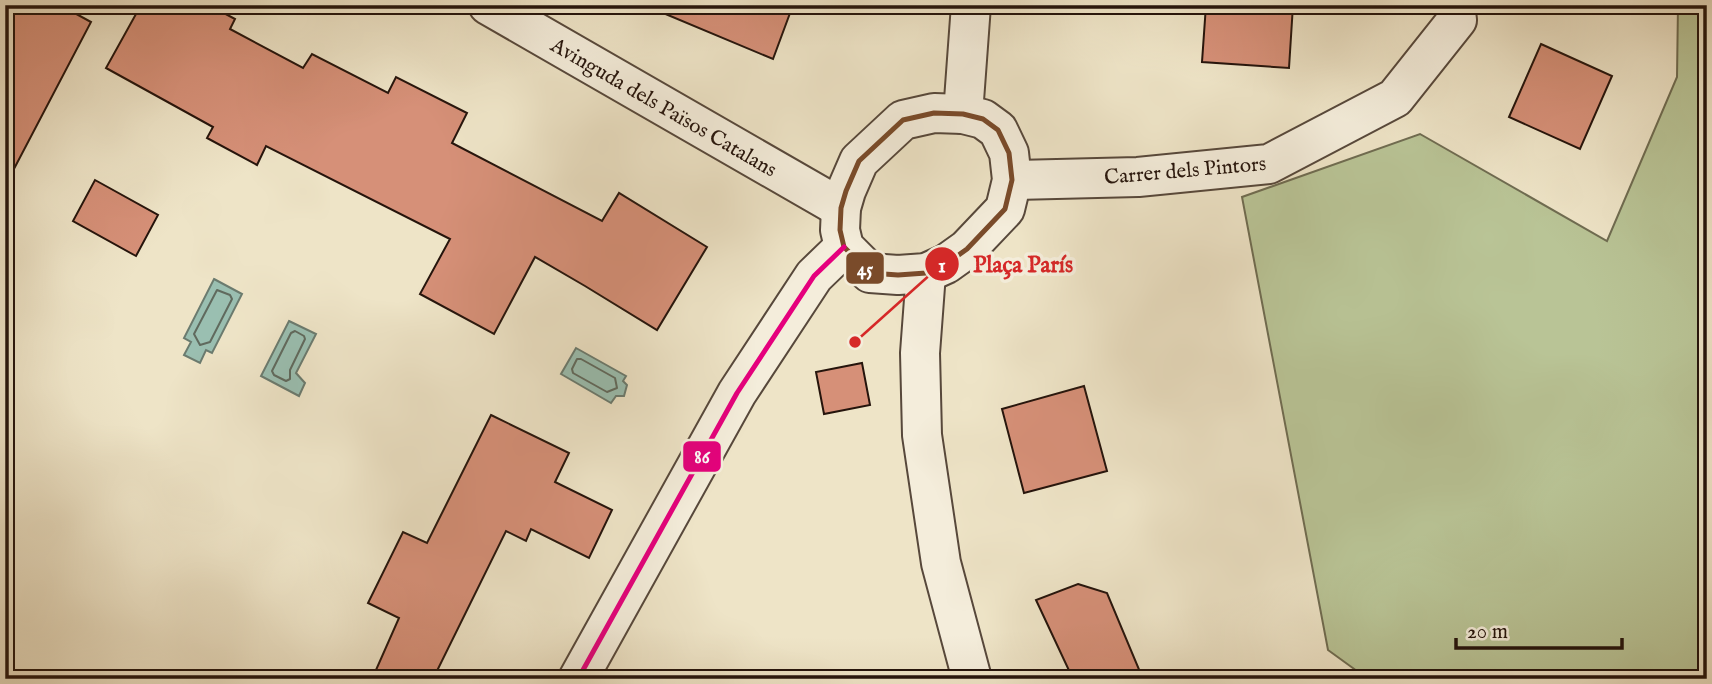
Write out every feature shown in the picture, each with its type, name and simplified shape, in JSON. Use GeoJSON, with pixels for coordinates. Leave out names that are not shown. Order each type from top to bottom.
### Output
{"type":"FeatureCollection","features":[{"type":"Feature","properties":{"kind":"street","name":"Avinguda dels Països Catalans"},"geometry":{"type":"LineString","coordinates":[[488,5],[841,208]]}},
{"type":"Feature","properties":{"kind":"street"},"geometry":{"type":"LineString","coordinates":[[963,114],[971,5]]}},
{"type":"Feature","properties":{"kind":"street","name":"Carrer dels Pintors"},"geometry":{"type":"LineString","coordinates":[[1012,180],[1138,177],[1269,164],[1395,98],[1457,20],[1455,5]]}},
{"type":"Feature","properties":{"kind":"street"},"geometry":{"type":"LineString","coordinates":[[934,113],[963,114],[983,119],[998,130],[1009,152],[1012,180],[1005,209],[967,249],[946,264],[926,273],[870,273],[844,247],[840,230],[841,208],[859,161],[903,120],[934,113]]}},
{"type":"Feature","properties":{"kind":"street"},"geometry":{"type":"LineString","coordinates":[[578,679],[737,393],[814,276],[844,247]]}},
{"type":"Feature","properties":{"kind":"street"},"geometry":{"type":"LineString","coordinates":[[926,273],[919,354],[922,435],[941,563],[972,679]]}},
{"type":"Feature","properties":{"kind":"shaded area"},"geometry":{"type":"Polygon","coordinates":[[[1678,5],[1707,5],[1707,679],[1368,679],[1328,650],[1242,197],[1420,134],[1607,241],[1677,77],[1678,5]]]}},
{"type":"Feature","properties":{"kind":"water"},"geometry":{"type":"Polygon","coordinates":[[[214,279],[242,294],[212,353],[206,350],[200,363],[184,355],[191,342],[184,338],[214,279]]]}},
{"type":"Feature","properties":{"kind":"water"},"geometry":{"type":"Polygon","coordinates":[[[289,321],[316,334],[296,373],[305,383],[299,396],[261,376],[289,321]]]}},
{"type":"Feature","properties":{"kind":"water"},"geometry":{"type":"Polygon","coordinates":[[[576,348],[626,376],[623,381],[627,385],[624,396],[616,396],[611,403],[561,374],[576,348]]]}},
{"type":"Feature","properties":{"kind":"building"},"geometry":{"type":"Polygon","coordinates":[[[5,5],[60,5],[91,22],[5,186],[5,5]]]}},
{"type":"Feature","properties":{"kind":"building"},"geometry":{"type":"Polygon","coordinates":[[[141,5],[209,5],[235,19],[230,29],[303,68],[312,54],[388,93],[396,77],[467,113],[452,143],[602,221],[619,193],[707,247],[657,330],[535,257],[494,334],[420,294],[450,239],[266,146],[257,165],[207,138],[213,127],[106,68],[141,5]]]}},
{"type":"Feature","properties":{"kind":"building"},"geometry":{"type":"Polygon","coordinates":[[[644,5],[793,5],[773,59],[644,5]]]}},
{"type":"Feature","properties":{"kind":"building"},"geometry":{"type":"Polygon","coordinates":[[[1206,5],[1293,5],[1289,68],[1202,62],[1206,5]]]}},
{"type":"Feature","properties":{"kind":"building"},"geometry":{"type":"Polygon","coordinates":[[[1541,44],[1612,76],[1580,149],[1509,117],[1541,44]]]}},
{"type":"Feature","properties":{"kind":"building"},"geometry":{"type":"Polygon","coordinates":[[[95,180],[158,215],[136,256],[73,221],[95,180]]]}},
{"type":"Feature","properties":{"kind":"building"},"geometry":{"type":"Polygon","coordinates":[[[862,363],[870,405],[824,414],[816,372],[862,363]]]}},
{"type":"Feature","properties":{"kind":"building"},"geometry":{"type":"Polygon","coordinates":[[[1084,386],[1107,471],[1024,493],[1002,409],[1084,386]]]}},
{"type":"Feature","properties":{"kind":"building"},"geometry":{"type":"Polygon","coordinates":[[[491,415],[569,453],[555,482],[612,510],[589,558],[531,529],[526,541],[506,531],[433,679],[372,679],[399,618],[368,603],[403,532],[427,543],[491,415]]]}},
{"type":"Feature","properties":{"kind":"building"},"geometry":{"type":"Polygon","coordinates":[[[1078,584],[1107,593],[1143,679],[1073,679],[1036,600],[1078,584]]]}},
{"type":"Feature","properties":{"kind":"transit line","name":"45"},"geometry":{"type":"LineString","coordinates":[[934,113],[963,114],[983,119],[998,130],[1009,153],[1012,180],[1005,209],[967,249],[946,264],[926,273],[870,273],[844,247],[840,230],[841,208],[846,191],[859,161],[903,120],[934,113]]}},
{"type":"Feature","properties":{"kind":"transit line","name":"86"},"geometry":{"type":"LineString","coordinates":[[578,679],[737,393],[814,276],[844,247]]}},
{"type":"Feature","properties":{"kind":"place","name":"Plaça París"},"geometry":{"type":"Point","coordinates":[855,342]}}]}
